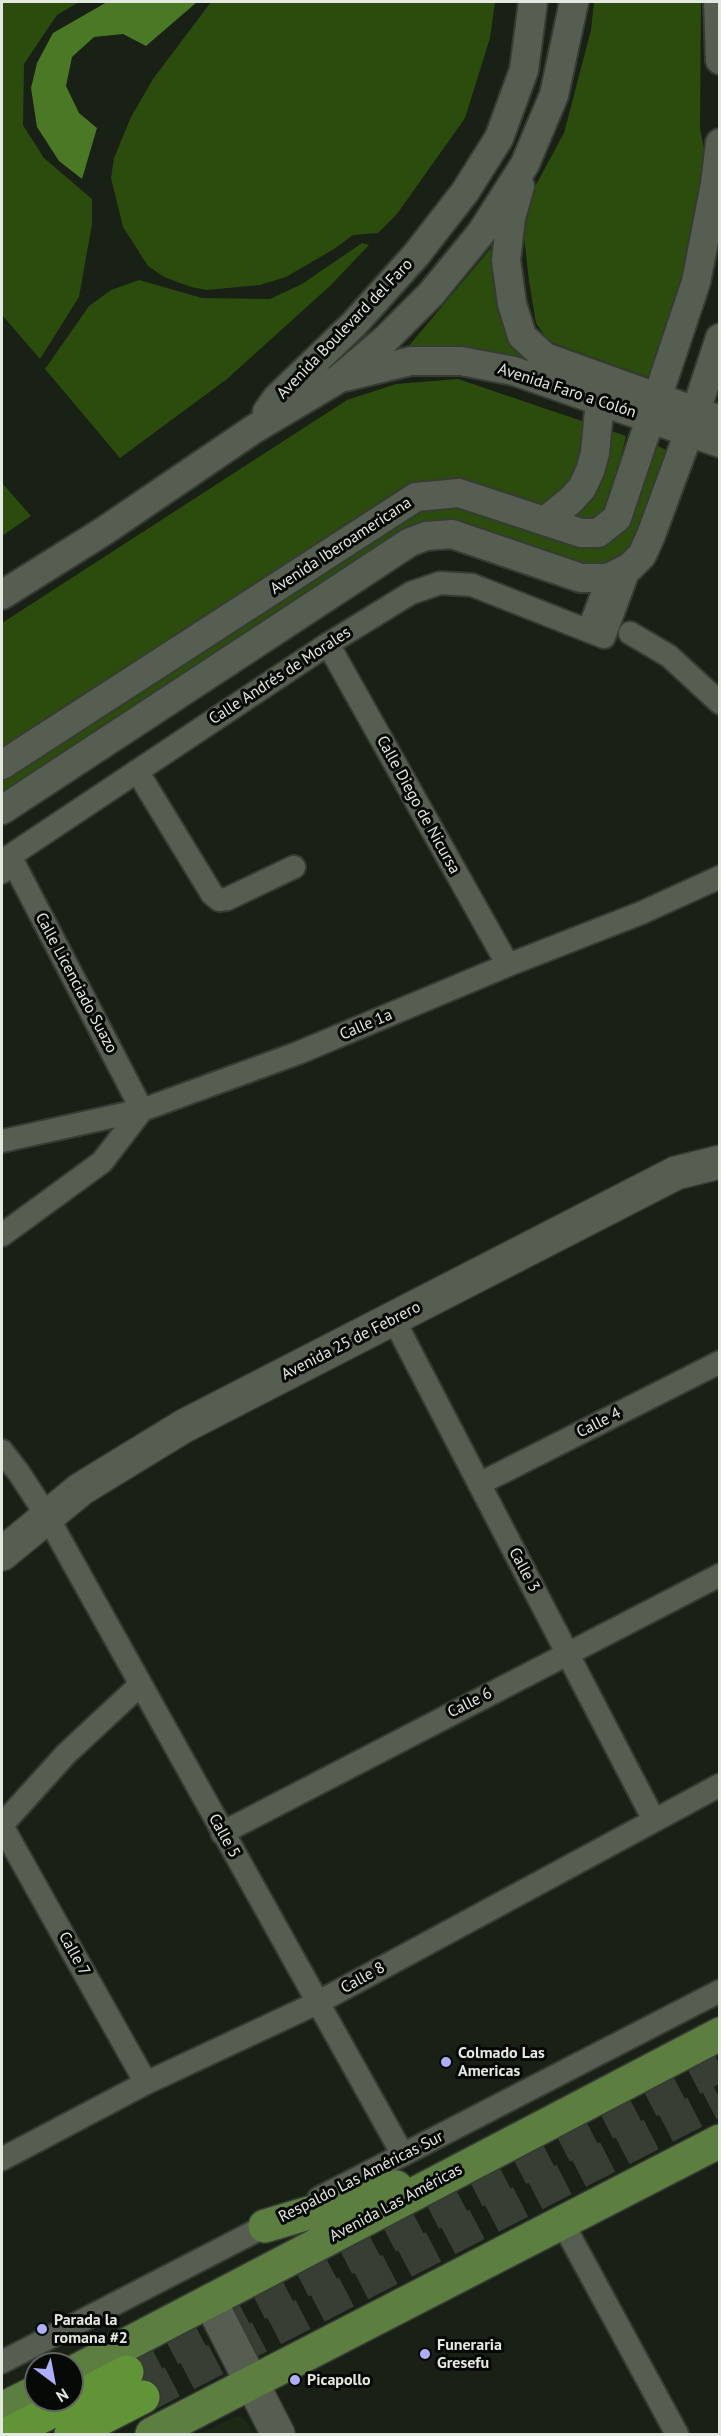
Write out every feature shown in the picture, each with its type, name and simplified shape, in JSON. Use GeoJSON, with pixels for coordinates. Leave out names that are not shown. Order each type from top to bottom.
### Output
{"type":"FeatureCollection","features":[{"type":"Feature","properties":{"kind":"highway"},"geometry":{"type":"LineString","coordinates":[[8,2434],[135,2384],[71,2434]]}},
{"type":"Feature","properties":{"kind":"main road","name":"Avenida 25 de Febrero"},"geometry":{"type":"LineString","coordinates":[[2,1554],[46,1516],[81,1490],[184,1426],[676,1173],[720,1162]]}},
{"type":"Feature","properties":{"kind":"main road","name":"Avenida Las Américas"},"geometry":{"type":"LineString","coordinates":[[84,2367],[720,2034]]}},
{"type":"Feature","properties":{"kind":"main road"},"geometry":{"type":"LineString","coordinates":[[266,2226],[410,2183],[587,2102]]}},
{"type":"Feature","properties":{"kind":"main road"},"geometry":{"type":"LineString","coordinates":[[152,2434],[720,2140]]}},
{"type":"Feature","properties":{"kind":"main road"},"geometry":{"type":"LineString","coordinates":[[210,2301],[278,2434]]}},
{"type":"Feature","properties":{"kind":"main road"},"geometry":{"type":"LineString","coordinates":[[2,2409],[24,2397]]}},
{"type":"Feature","properties":{"kind":"street","name":"Avenida Boulevard del Faro"},"geometry":{"type":"LineString","coordinates":[[254,429],[277,398],[354,324],[416,255],[465,192],[499,138],[520,80],[533,2]]}},
{"type":"Feature","properties":{"kind":"street","name":"Avenida Boulevard del Faro"},"geometry":{"type":"LineString","coordinates":[[2,595],[104,531],[254,429],[340,378],[387,338],[431,294],[481,233],[525,164],[554,95],[574,2]]}},
{"type":"Feature","properties":{"kind":"street"},"geometry":{"type":"LineString","coordinates":[[718,2],[720,60]]}},
{"type":"Feature","properties":{"kind":"street","name":"Avenida Iberoamericana"},"geometry":{"type":"LineString","coordinates":[[2,765],[416,497],[459,493],[581,533],[598,533],[617,518],[696,282],[716,184],[720,143]]}},
{"type":"Feature","properties":{"kind":"street","name":"Avenida Faro a Colón"},"geometry":{"type":"LineString","coordinates":[[525,164],[511,218],[506,260],[512,304],[522,336],[545,357],[653,408]]}},
{"type":"Feature","properties":{"kind":"street"},"geometry":{"type":"LineString","coordinates":[[619,572],[642,555],[702,422],[720,338]]}},
{"type":"Feature","properties":{"kind":"street","name":"Avenida Faro a Colón"},"geometry":{"type":"LineString","coordinates":[[340,378],[411,361],[461,361],[514,371],[600,400],[653,408],[702,422],[720,442]]}},
{"type":"Feature","properties":{"kind":"street"},"geometry":{"type":"LineString","coordinates":[[545,521],[582,488],[590,471],[597,435],[600,400]]}},
{"type":"Feature","properties":{"kind":"street","name":"Avenida Iberoamericana"},"geometry":{"type":"LineString","coordinates":[[2,810],[410,542],[426,536],[452,534],[581,578],[619,572]]}},
{"type":"Feature","properties":{"kind":"street","name":"Calle Andrés de Morales"},"geometry":{"type":"LineString","coordinates":[[6,864],[137,771],[328,644],[411,593],[440,583],[472,585],[596,633],[619,572]]}},
{"type":"Feature","properties":{"kind":"street"},"geometry":{"type":"LineString","coordinates":[[630,633],[669,656],[720,703]]}},
{"type":"Feature","properties":{"kind":"street","name":"Calle Diego de Nicursa"},"geometry":{"type":"LineString","coordinates":[[328,644],[508,965]]}},
{"type":"Feature","properties":{"kind":"street"},"geometry":{"type":"LineString","coordinates":[[137,771],[212,894],[219,900],[227,899],[294,867]]}},
{"type":"Feature","properties":{"kind":"street","name":"Calle Licenciado Suazo"},"geometry":{"type":"LineString","coordinates":[[6,864],[142,1110]]}},
{"type":"Feature","properties":{"kind":"street","name":"Calle 1a"},"geometry":{"type":"LineString","coordinates":[[2,1142],[142,1110],[298,1053],[508,965],[641,914],[720,877]]}},
{"type":"Feature","properties":{"kind":"street"},"geometry":{"type":"LineString","coordinates":[[2,1235],[102,1162],[142,1110]]}},
{"type":"Feature","properties":{"kind":"street","name":"Calle 3"},"geometry":{"type":"LineString","coordinates":[[394,1320],[654,1820]]}},
{"type":"Feature","properties":{"kind":"street","name":"Calle 4"},"geometry":{"type":"LineString","coordinates":[[479,1484],[720,1362]]}},
{"type":"Feature","properties":{"kind":"street","name":"Calle 5"},"geometry":{"type":"LineString","coordinates":[[2,1451],[46,1516],[403,2155]]}},
{"type":"Feature","properties":{"kind":"street","name":"Calle 6"},"geometry":{"type":"LineString","coordinates":[[222,1833],[720,1575]]}},
{"type":"Feature","properties":{"kind":"street"},"geometry":{"type":"LineString","coordinates":[[2,1825],[66,1754],[139,1686]]}},
{"type":"Feature","properties":{"kind":"street","name":"Calle 8"},"geometry":{"type":"LineString","coordinates":[[2,2159],[146,2083],[317,2003],[720,1785]]}},
{"type":"Feature","properties":{"kind":"street","name":"Calle 7"},"geometry":{"type":"LineString","coordinates":[[2,1825],[146,2083]]}},
{"type":"Feature","properties":{"kind":"street","name":"Respaldo Las Américas Sur"},"geometry":{"type":"LineString","coordinates":[[2,2362],[720,1991]]}},
{"type":"Feature","properties":{"kind":"street"},"geometry":{"type":"LineString","coordinates":[[562,2222],[677,2434]]}},
{"type":"Feature","properties":{"kind":"shaded area"},"geometry":{"type":"Polygon","coordinates":[[[2,2],[79,2],[57,15],[24,64],[23,125],[44,158],[92,199],[92,224],[79,297],[40,359],[2,315],[2,2]]]}},
{"type":"Feature","properties":{"kind":"shaded area"},"geometry":{"type":"Polygon","coordinates":[[[107,2],[197,2],[146,46],[123,34],[94,37],[72,57],[66,86],[79,113],[97,128],[82,179],[59,161],[37,127],[31,88],[37,63],[53,33],[107,2]]]}},
{"type":"Feature","properties":{"kind":"shaded area"},"geometry":{"type":"Polygon","coordinates":[[[211,2],[495,2],[490,38],[465,118],[397,214],[378,233],[353,235],[286,277],[260,285],[207,290],[164,277],[148,266],[123,227],[111,178],[114,158],[131,117],[153,79],[211,2]]]}},
{"type":"Feature","properties":{"kind":"shaded area"},"geometry":{"type":"Polygon","coordinates":[[[594,2],[701,2],[700,128],[708,171],[685,286],[650,378],[548,341],[536,323],[529,281],[524,236],[531,194],[564,133],[591,30],[594,2]]]}},
{"type":"Feature","properties":{"kind":"shaded area"},"geometry":{"type":"Polygon","coordinates":[[[362,243],[369,245],[331,285],[227,379],[120,458],[45,369],[89,306],[111,290],[139,280],[202,298],[270,299],[302,284],[362,243]]]}},
{"type":"Feature","properties":{"kind":"shaded area"},"geometry":{"type":"Polygon","coordinates":[[[495,243],[506,303],[559,377],[402,354],[495,243]]]}},
{"type":"Feature","properties":{"kind":"shaded area"},"geometry":{"type":"Polygon","coordinates":[[[458,379],[626,436],[609,510],[587,523],[457,484],[2,754],[2,623],[347,400],[396,384],[458,379]]]}},
{"type":"Feature","properties":{"kind":"shaded area"},"geometry":{"type":"Polygon","coordinates":[[[649,442],[675,454],[639,550],[607,573],[451,530],[2,805],[2,769],[423,501],[457,499],[601,538],[649,442]]]}},
{"type":"Feature","properties":{"kind":"shaded area"},"geometry":{"type":"Polygon","coordinates":[[[2,483],[31,516],[2,536],[2,483]]]}},
{"type":"Feature","properties":{"kind":"shaded area"},"geometry":{"type":"Polygon","coordinates":[[[237,2416],[244,2418],[254,2434],[199,2434],[237,2416]]]}},
{"type":"Feature","properties":{"kind":"tunnel"},"geometry":{"type":"LineString","coordinates":[[127,2372],[720,2065]]}},
{"type":"Feature","properties":{"kind":"tunnel"},"geometry":{"type":"LineString","coordinates":[[143,2397],[720,2099]]}},
{"type":"Feature","properties":{"kind":"place","name":"Colmado Las Americas"},"geometry":{"type":"Point","coordinates":[446,2062]}},
{"type":"Feature","properties":{"kind":"place","name":"Parada la romana #2"},"geometry":{"type":"Point","coordinates":[42,2329]}},
{"type":"Feature","properties":{"kind":"place","name":"Funeraria Gresefu"},"geometry":{"type":"Point","coordinates":[425,2354]}},
{"type":"Feature","properties":{"kind":"place","name":"Picapollo"},"geometry":{"type":"Point","coordinates":[295,2380]}}]}
